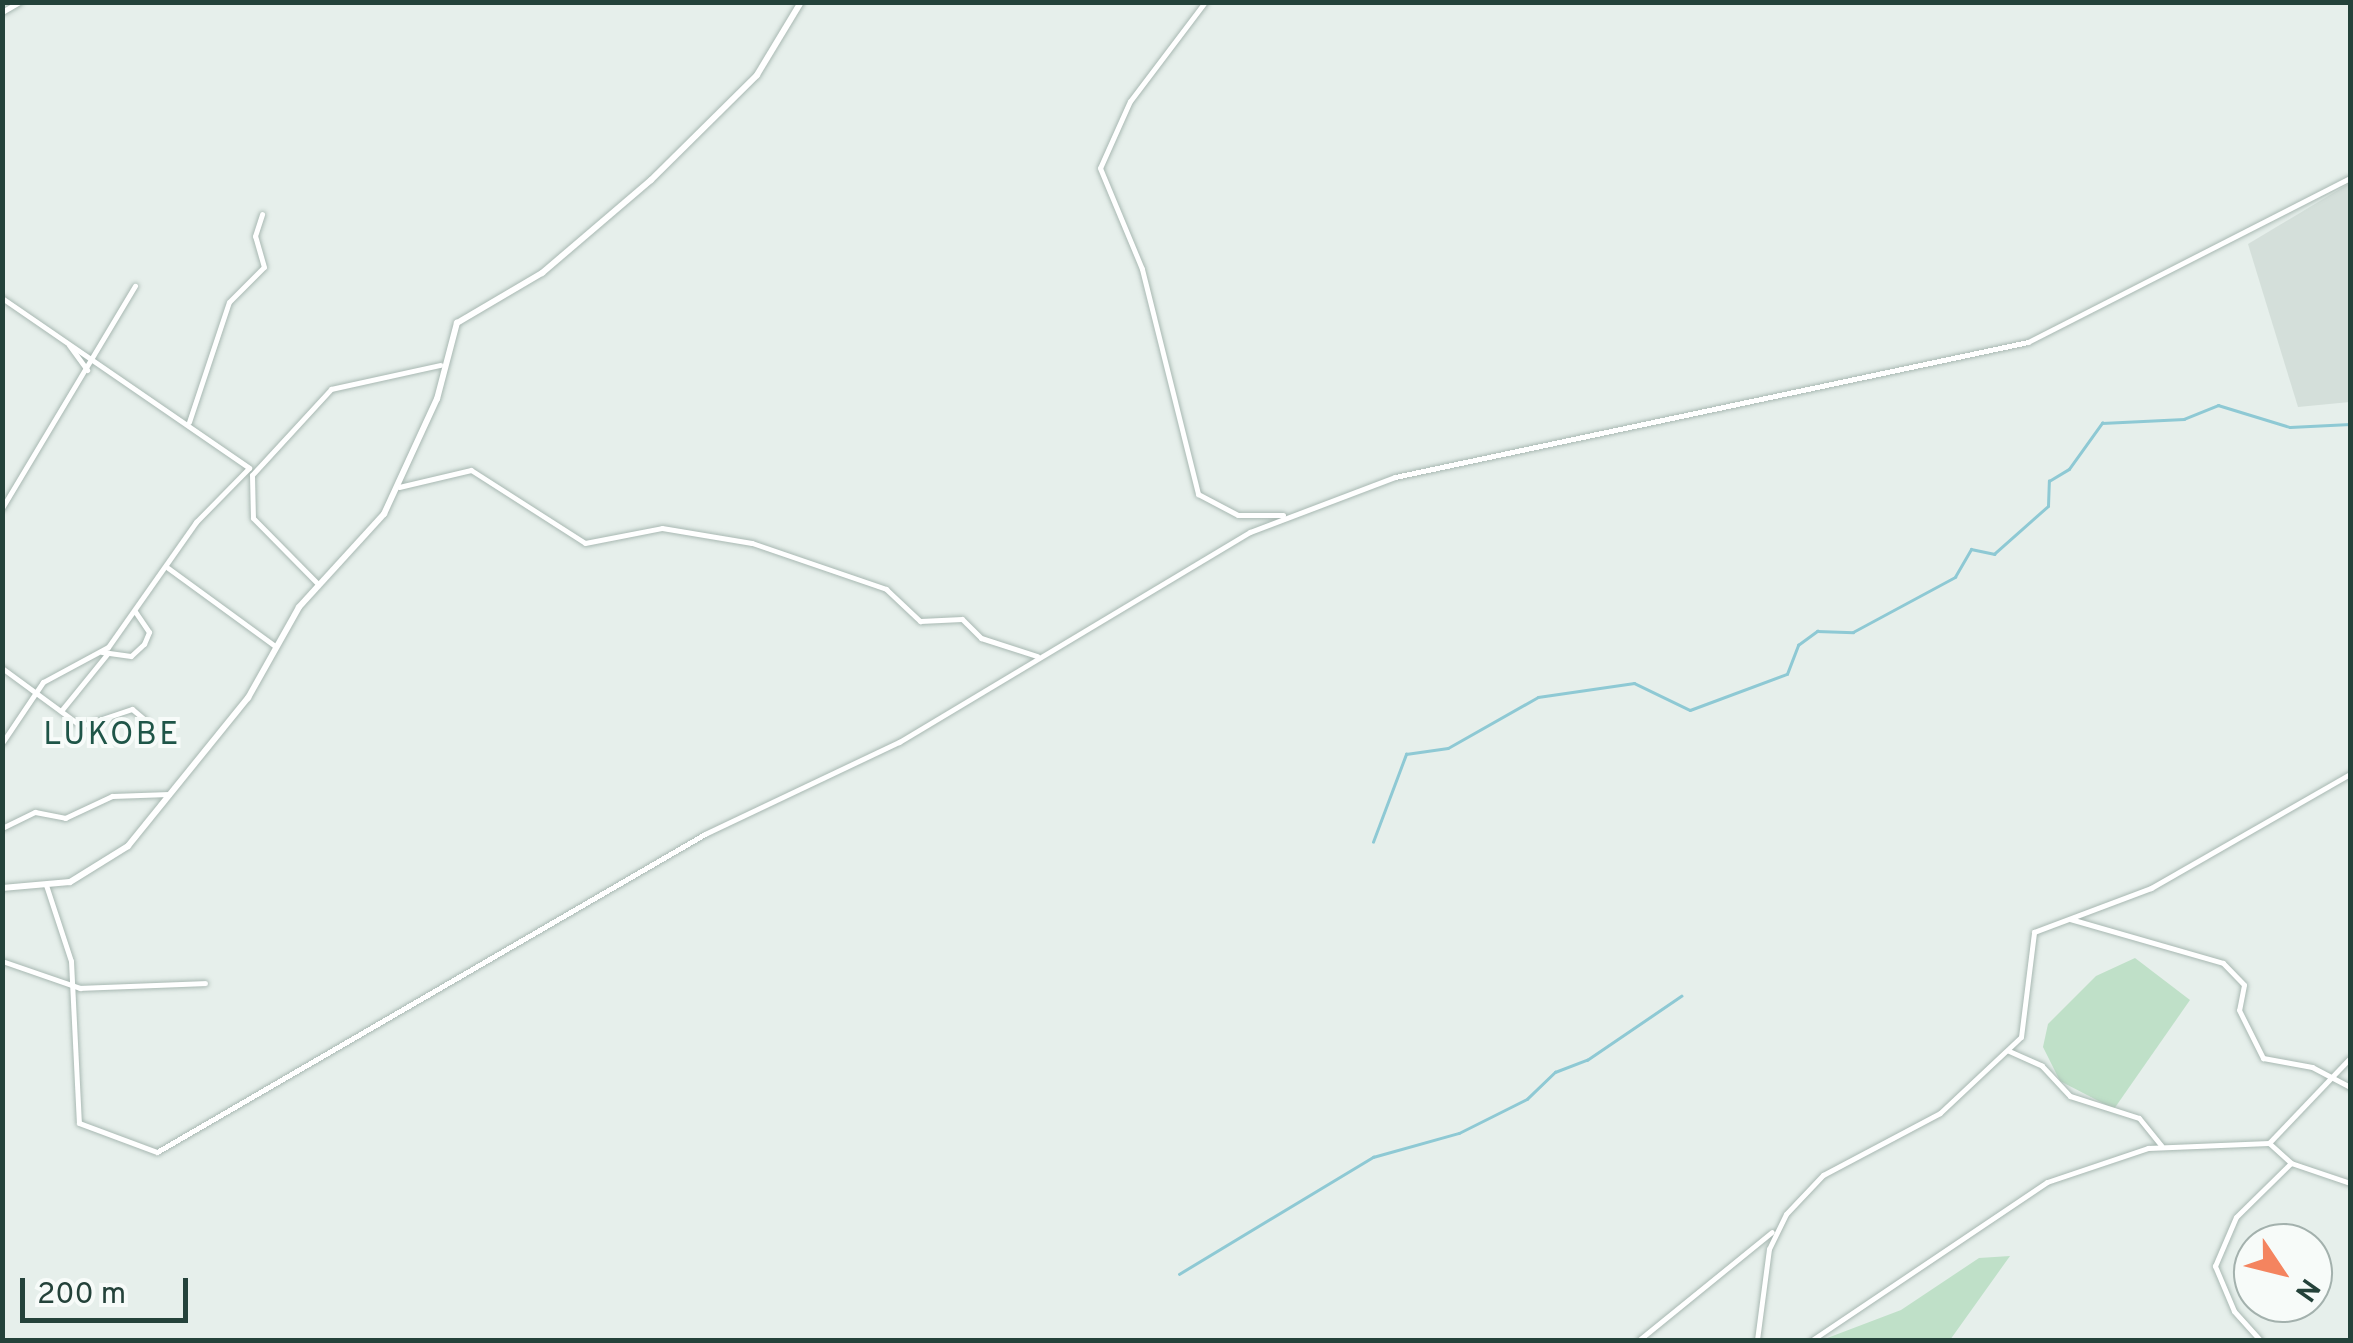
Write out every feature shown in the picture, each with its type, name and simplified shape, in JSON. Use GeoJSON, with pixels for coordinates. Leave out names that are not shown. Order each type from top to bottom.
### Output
{"type":"FeatureCollection","features":[{"type":"Feature","properties":{"kind":"street"},"geometry":{"type":"LineString","coordinates":[[2,12],[18,2]]}},
{"type":"Feature","properties":{"kind":"street"},"geometry":{"type":"LineString","coordinates":[[2,888],[46,885],[120,854],[248,698],[275,646],[318,584],[365,539],[399,487],[437,399],[440,365],[462,319],[553,264],[724,109],[801,2]]}},
{"type":"Feature","properties":{"kind":"street"},"geometry":{"type":"LineString","coordinates":[[1205,2],[1130,101],[1100,168],[1142,269],[1198,494],[1238,515],[1289,514]]}},
{"type":"Feature","properties":{"kind":"street"},"geometry":{"type":"LineString","coordinates":[[46,885],[71,980],[79,1123],[159,1151],[706,834],[878,754],[1039,656],[1289,514],[1408,474],[2028,342],[2350,178]]}},
{"type":"Feature","properties":{"kind":"street"},"geometry":{"type":"LineString","coordinates":[[189,422],[229,302],[264,267],[255,236],[262,214]]}},
{"type":"Feature","properties":{"kind":"street"},"geometry":{"type":"LineString","coordinates":[[2,508],[134,286]]}},
{"type":"Feature","properties":{"kind":"street"},"geometry":{"type":"LineString","coordinates":[[2,298],[189,422],[250,471],[253,518],[318,584]]}},
{"type":"Feature","properties":{"kind":"street"},"geometry":{"type":"LineString","coordinates":[[68,343],[87,370]]}},
{"type":"Feature","properties":{"kind":"street"},"geometry":{"type":"LineString","coordinates":[[60,712],[168,568],[196,522],[331,388],[440,365]]}},
{"type":"Feature","properties":{"kind":"street"},"geometry":{"type":"LineString","coordinates":[[399,487],[471,470],[585,542],[662,528],[752,543],[886,590],[920,621],[962,619],[981,638],[1039,656]]}},
{"type":"Feature","properties":{"kind":"street"},"geometry":{"type":"LineString","coordinates":[[168,568],[275,646]]}},
{"type":"Feature","properties":{"kind":"street"},"geometry":{"type":"LineString","coordinates":[[2,743],[35,691],[105,653],[132,656],[148,638],[135,611]]}},
{"type":"Feature","properties":{"kind":"street"},"geometry":{"type":"LineString","coordinates":[[3,668],[83,727],[132,708],[145,720]]}},
{"type":"Feature","properties":{"kind":"street"},"geometry":{"type":"LineString","coordinates":[[1639,1340],[1775,1230],[1818,1179],[1940,1113],[2009,1051],[2027,1025],[2028,944],[2042,926],[2151,888],[2350,774]]}},
{"type":"Feature","properties":{"kind":"street"},"geometry":{"type":"LineString","coordinates":[[2342,781],[2350,787]]}},
{"type":"Feature","properties":{"kind":"street"},"geometry":{"type":"LineString","coordinates":[[2,828],[35,812],[66,818],[112,796],[169,794]]}},
{"type":"Feature","properties":{"kind":"street"},"geometry":{"type":"LineString","coordinates":[[2068,919],[2223,963],[2244,985],[2240,1014],[2263,1058],[2332,1075],[2350,1087]]}},
{"type":"Feature","properties":{"kind":"street"},"geometry":{"type":"LineString","coordinates":[[2,961],[96,989],[205,983]]}},
{"type":"Feature","properties":{"kind":"street"},"geometry":{"type":"LineString","coordinates":[[2009,1051],[2041,1066],[2075,1099],[2142,1120],[2162,1146]]}},
{"type":"Feature","properties":{"kind":"street"},"geometry":{"type":"LineString","coordinates":[[2269,1143],[2350,1058]]}},
{"type":"Feature","properties":{"kind":"street"},"geometry":{"type":"LineString","coordinates":[[1812,1340],[2017,1196],[2162,1146],[2269,1143],[2291,1163],[2350,1183]]}},
{"type":"Feature","properties":{"kind":"street"},"geometry":{"type":"LineString","coordinates":[[2260,1340],[2234,1311],[2214,1266],[2236,1216],[2291,1163]]}},
{"type":"Feature","properties":{"kind":"street"},"geometry":{"type":"LineString","coordinates":[[1757,1340],[1775,1230]]}},
{"type":"Feature","properties":{"kind":"shaded area"},"geometry":{"type":"Polygon","coordinates":[[[2350,183],[2350,402],[2298,407],[2248,244],[2350,183]]]}},
{"type":"Feature","properties":{"kind":"green space"},"geometry":{"type":"Polygon","coordinates":[[[2135,958],[2190,1000],[2114,1109],[2060,1081],[2043,1047],[2048,1024],[2096,976],[2135,958]]]}},
{"type":"Feature","properties":{"kind":"green space"},"geometry":{"type":"Polygon","coordinates":[[[2010,1256],[1950,1340],[1822,1340],[1901,1310],[1979,1258],[2010,1256]]]}},
{"type":"Feature","properties":{"kind":"waterway"},"geometry":{"type":"LineString","coordinates":[[1373,842],[1406,754],[1448,748],[1538,697],[1634,683],[1690,710],[1787,674],[1798,645],[1817,631],[1853,632],[1955,577],[1971,549],[1994,554],[2048,506],[2049,481],[2069,469],[2102,423],[2184,419],[2218,405],[2290,427],[2350,424]]}},
{"type":"Feature","properties":{"kind":"waterway"},"geometry":{"type":"LineString","coordinates":[[1179,1274],[1373,1157],[1459,1133],[1527,1099],[1555,1072],[1587,1060],[1681,996]]}},
{"type":"Feature","properties":{"kind":"district","name":"LUKOBE"},"geometry":{"type":"Point","coordinates":[112,736]}}]}
